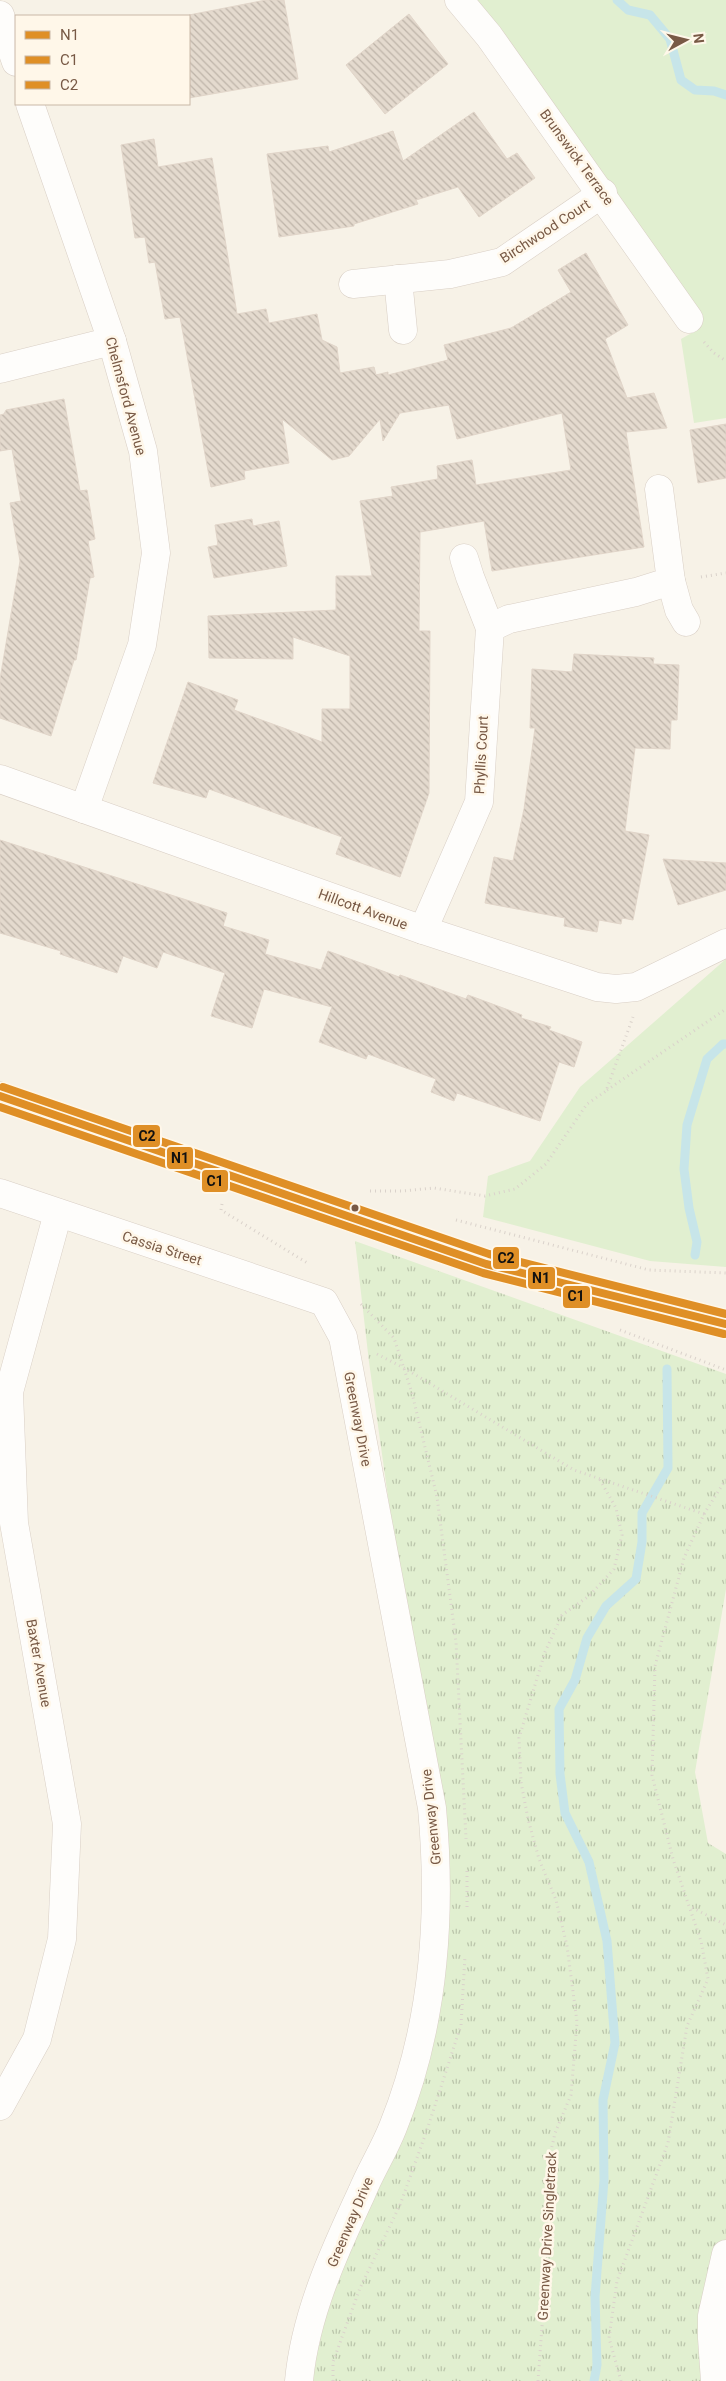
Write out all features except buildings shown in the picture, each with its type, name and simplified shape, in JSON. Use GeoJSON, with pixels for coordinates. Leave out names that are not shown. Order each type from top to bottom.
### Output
{"type":"FeatureCollection","features":[{"type":"Feature","properties":{"kind":"street","name":"Brunswick Terrace"},"geometry":{"type":"LineString","coordinates":[[458,0],[490,36],[602,193],[695,329]]}},
{"type":"Feature","properties":{"kind":"street"},"geometry":{"type":"LineString","coordinates":[[0,15],[15,59]]}},
{"type":"Feature","properties":{"kind":"street","name":"Chelmsford Avenue"},"geometry":{"type":"LineString","coordinates":[[30,105],[112,342],[143,451],[156,553],[142,645],[84,809]]}},
{"type":"Feature","properties":{"kind":"street","name":"Birchwood Court"},"geometry":{"type":"LineString","coordinates":[[353,284],[450,274],[502,262],[602,193]]}},
{"type":"Feature","properties":{"kind":"street"},"geometry":{"type":"LineString","coordinates":[[398,280],[403,330]]}},
{"type":"Feature","properties":{"kind":"street"},"geometry":{"type":"LineString","coordinates":[[0,369],[112,342]]}},
{"type":"Feature","properties":{"kind":"street"},"geometry":{"type":"LineString","coordinates":[[659,489],[671,581],[679,610],[686,622]]}},
{"type":"Feature","properties":{"kind":"street","name":"Phyllis Court"},"geometry":{"type":"LineString","coordinates":[[423,930],[479,802],[490,628],[464,558]]}},
{"type":"Feature","properties":{"kind":"street"},"geometry":{"type":"LineString","coordinates":[[490,628],[509,619],[636,592],[671,581]]}},
{"type":"Feature","properties":{"kind":"street","name":"Hillcott Avenue"},"geometry":{"type":"LineString","coordinates":[[0,779],[423,930],[581,983],[616,989],[636,987],[726,943]]}},
{"type":"Feature","properties":{"kind":"street"},"geometry":{"type":"LineString","coordinates":[[0,1096],[486,1264],[726,1324]]}},
{"type":"Feature","properties":{"kind":"street","name":"Cassia Street"},"geometry":{"type":"LineString","coordinates":[[0,1192],[324,1302]]}},
{"type":"Feature","properties":{"kind":"street","name":"Baxter Avenue"},"geometry":{"type":"LineString","coordinates":[[0,2106],[37,2039],[62,1939],[67,1824],[14,1523],[9,1392],[58,1213]]}},
{"type":"Feature","properties":{"kind":"street","name":"Greenway Drive"},"geometry":{"type":"LineString","coordinates":[[299,2381],[302,2352],[317,2301],[362,2191],[393,2129],[412,2075],[426,2014],[435,1947],[437,1859],[432,1808],[342,1337],[324,1302]]}},
{"type":"Feature","properties":{"kind":"street"},"geometry":{"type":"LineString","coordinates":[[715,2381],[712,2316],[726,2254]]}},
{"type":"Feature","properties":{"kind":"path"},"geometry":{"type":"LineString","coordinates":[[695,329],[714,353],[726,361]]}},
{"type":"Feature","properties":{"kind":"path"},"geometry":{"type":"LineString","coordinates":[[606,1091],[632,1020],[636,987]]}},
{"type":"Feature","properties":{"kind":"path"},"geometry":{"type":"LineString","coordinates":[[379,1196],[361,1191],[402,1191],[434,1188],[485,1196],[516,1189],[546,1164],[587,1104],[726,1009]]}},
{"type":"Feature","properties":{"kind":"path"},"geometry":{"type":"LineString","coordinates":[[451,1218],[479,1227],[649,1270],[726,1273]]}},
{"type":"Feature","properties":{"kind":"path"},"geometry":{"type":"LineString","coordinates":[[342,1337],[404,1368],[574,1470],[704,1514]]}},
{"type":"Feature","properties":{"kind":"path","name":"Greenway Drive Singletrack"},"geometry":{"type":"LineString","coordinates":[[538,2381],[543,2313],[544,2247],[551,2194],[549,2160],[555,2133],[571,2095],[577,2022],[567,1946],[556,1900],[538,1858],[528,1820],[522,1782],[519,1738],[545,1652],[562,1615],[589,1596],[614,1569],[622,1535],[616,1508],[599,1478]]}},
{"type":"Feature","properties":{"kind":"path"},"geometry":{"type":"LineString","coordinates":[[621,2381],[609,2338],[618,2281],[668,2143],[688,2026],[708,1979],[700,1941],[673,1859],[652,1775],[656,1666],[684,1558],[704,1514],[726,1479]]}},
{"type":"Feature","properties":{"kind":"path"},"geometry":{"type":"LineString","coordinates":[[689,1906],[726,1925]]}},
{"type":"Feature","properties":{"kind":"green space"},"geometry":{"type":"Polygon","coordinates":[[[459,0],[726,0],[726,418],[694,423],[681,339],[697,330],[603,193],[459,0]]]}},
{"type":"Feature","properties":{"kind":"green space"},"geometry":{"type":"Polygon","coordinates":[[[726,959],[726,1267],[650,1261],[483,1217],[488,1176],[530,1161],[580,1087],[726,959]]]}},
{"type":"Feature","properties":{"kind":"green space"},"geometry":{"type":"Polygon","coordinates":[[[355,1241],[726,1374],[726,1589],[695,1772],[708,1843],[726,1854],[726,2254],[716,2381],[304,2381],[426,2014],[426,1766],[369,1362],[355,1241]]]}},
{"type":"Feature","properties":{"kind":"waterway"},"geometry":{"type":"LineString","coordinates":[[617,0],[628,10],[650,15],[670,39],[681,80],[695,90],[714,91],[726,95]]}},
{"type":"Feature","properties":{"kind":"waterway"},"geometry":{"type":"LineString","coordinates":[[695,1255],[697,1242],[689,1208],[684,1169],[687,1125],[707,1059],[723,1044],[726,1044]]}},
{"type":"Feature","properties":{"kind":"waterway"},"geometry":{"type":"LineString","coordinates":[[594,2381],[597,2365],[595,2297],[604,2180],[603,2100],[615,2043],[607,1941],[589,1862],[565,1813],[560,1774],[559,1709],[575,1680],[587,1638],[606,1606],[636,1579],[642,1542],[642,1513],[668,1468],[667,1369]]}},
{"type":"Feature","properties":{"kind":"transit line","name":"C2"},"geometry":{"type":"LineString","coordinates":[[3,1087],[489,1254],[726,1314]]}},
{"type":"Feature","properties":{"kind":"transit line","name":"N1"},"geometry":{"type":"LineString","coordinates":[[0,1096],[486,1264],[726,1324]]}},
{"type":"Feature","properties":{"kind":"transit line","name":"C1"},"geometry":{"type":"LineString","coordinates":[[0,1107],[483,1273],[724,1334]]}}]}
